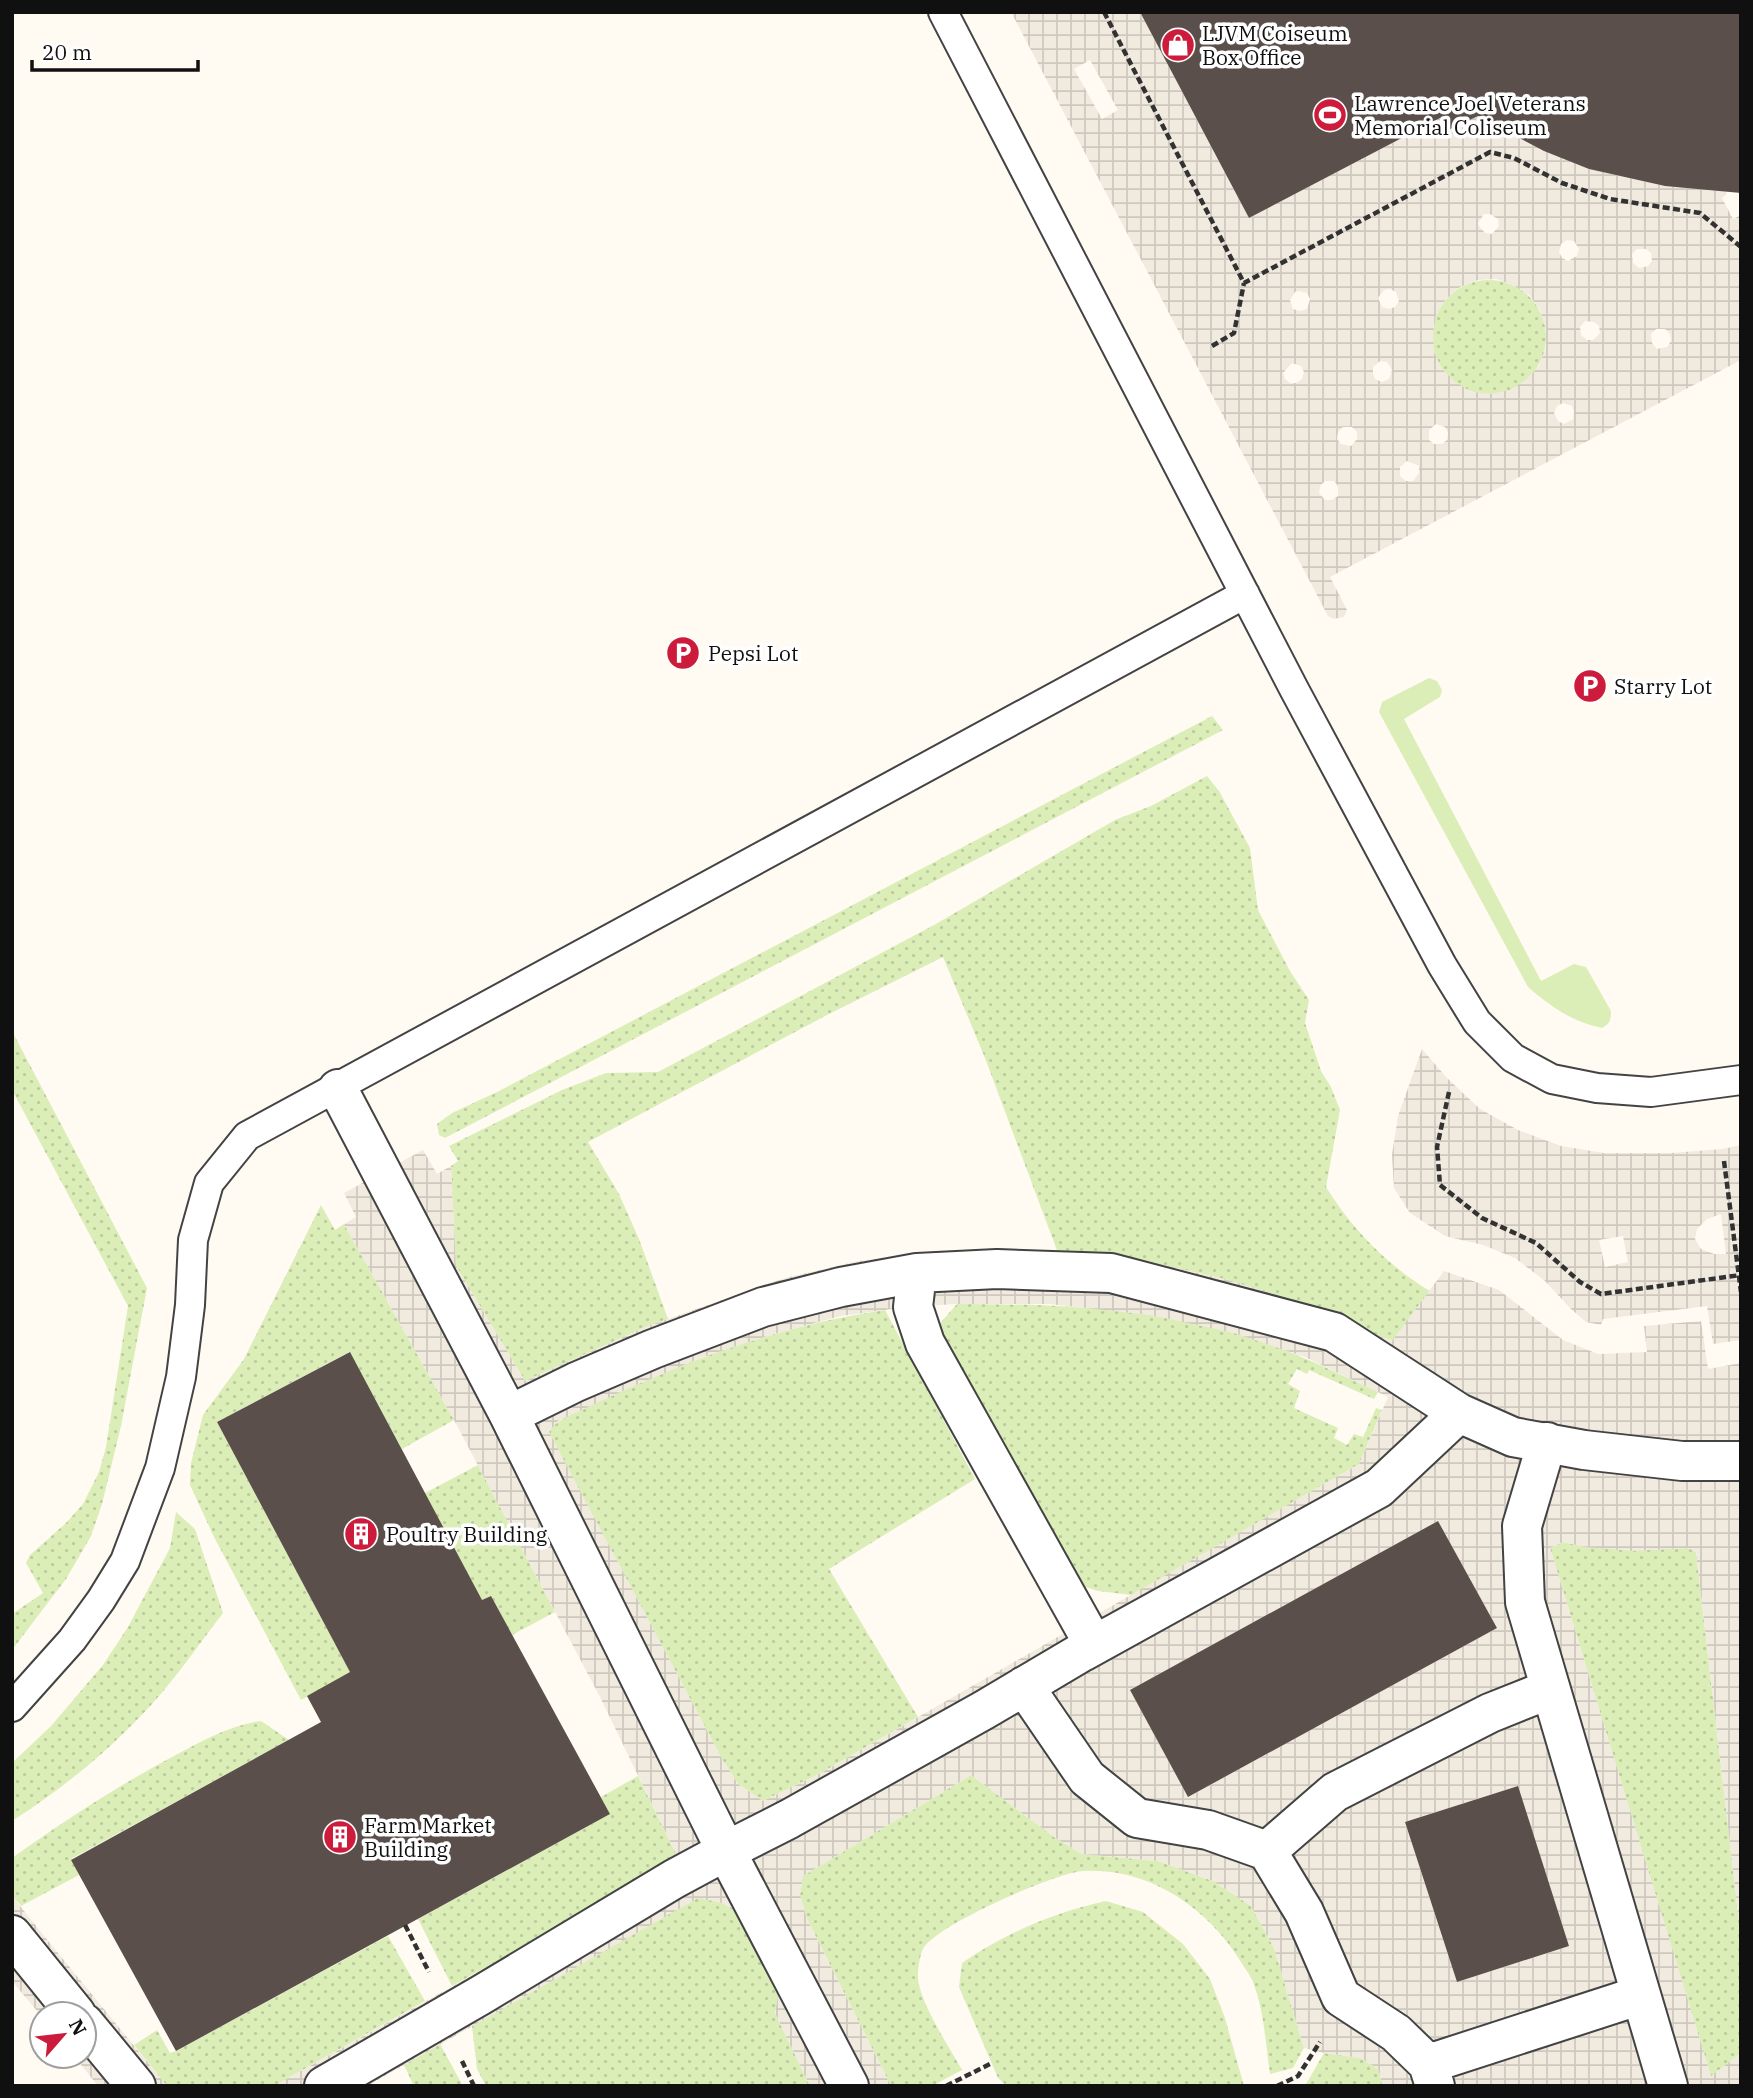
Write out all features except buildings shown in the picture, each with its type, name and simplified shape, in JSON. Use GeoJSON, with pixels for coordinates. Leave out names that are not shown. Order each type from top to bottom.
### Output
{"type":"FeatureCollection","features":[{"type":"Feature","properties":{"kind":"street"},"geometry":{"type":"LineString","coordinates":[[338,1088],[509,1415],[726,1852],[849,2086]]}},
{"type":"Feature","properties":{"kind":"street"},"geometry":{"type":"LineString","coordinates":[[509,1415],[640,1354],[763,1307],[841,1287],[917,1273],[997,1269],[1111,1273],[1334,1332],[1459,1413],[1513,1437],[1584,1450],[1682,1461],[1741,1461]]}},
{"type":"Feature","properties":{"kind":"street"},"geometry":{"type":"LineString","coordinates":[[917,1273],[913,1307],[925,1343],[1094,1646]]}},
{"type":"Feature","properties":{"kind":"street"},"geometry":{"type":"LineString","coordinates":[[324,2086],[674,1879],[813,1805],[1379,1488],[1459,1413]]}},
{"type":"Feature","properties":{"kind":"street"},"geometry":{"type":"LineString","coordinates":[[1546,1442],[1522,1526],[1525,1602],[1668,2086]]}},
{"type":"Feature","properties":{"kind":"street"},"geometry":{"type":"LineString","coordinates":[[1024,1686],[1087,1778],[1137,1818],[1208,1830],[1267,1851],[1304,1912],[1341,1997],[1396,2033],[1432,2075],[1641,1995]]}},
{"type":"Feature","properties":{"kind":"street"},"geometry":{"type":"LineString","coordinates":[[1267,1851],[1335,1793],[1490,1713],[1550,1689]]}},
{"type":"Feature","properties":{"kind":"street"},"geometry":{"type":"LineString","coordinates":[[12,1935],[65,2000]]}},
{"type":"Feature","properties":{"kind":"street"},"geometry":{"type":"LineString","coordinates":[[98,2040],[136,2086]]}},
{"type":"Feature","properties":{"kind":"lane"},"geometry":{"type":"LineString","coordinates":[[943,12],[1245,594],[1442,965],[1478,1022],[1513,1058],[1552,1079],[1597,1088],[1651,1092],[1741,1080]]}},
{"type":"Feature","properties":{"kind":"lane"},"geometry":{"type":"LineString","coordinates":[[12,1707],[72,1640],[125,1562],[160,1468],[181,1377],[190,1305],[193,1240],[209,1183],[247,1136],[1245,594]]}},
{"type":"Feature","properties":{"kind":"path"},"geometry":{"type":"LineString","coordinates":[[1104,12],[1244,283],[1234,333],[1212,346]]}},
{"type":"Feature","properties":{"kind":"path"},"geometry":{"type":"LineString","coordinates":[[1244,283],[1490,152],[1514,158],[1562,183],[1611,199],[1699,213],[1741,247]]}},
{"type":"Feature","properties":{"kind":"path"},"geometry":{"type":"LineString","coordinates":[[1449,1092],[1437,1147],[1440,1185],[1482,1219],[1536,1243],[1580,1282],[1601,1294],[1740,1275]]}},
{"type":"Feature","properties":{"kind":"path"},"geometry":{"type":"LineString","coordinates":[[1724,1161],[1741,1292]]}},
{"type":"Feature","properties":{"kind":"path"},"geometry":{"type":"LineString","coordinates":[[1278,2086],[1298,2076],[1328,2031],[1341,1997]]}},
{"type":"Feature","properties":{"kind":"path"},"geometry":{"type":"LineString","coordinates":[[946,2086],[990,2064]]}},
{"type":"Feature","properties":{"kind":"green space"},"geometry":{"type":"Polygon","coordinates":[[[1489,280],[1511,284],[1529,297],[1542,315],[1546,337],[1542,359],[1529,377],[1511,390],[1489,394],[1467,390],[1449,377],[1436,359],[1432,337],[1436,315],[1449,297],[1467,284],[1489,280]]]}},
{"type":"Feature","properties":{"kind":"green space"},"geometry":{"type":"Polygon","coordinates":[[[1429,678],[1437,681],[1442,690],[1440,697],[1404,719],[1541,981],[1574,964],[1586,967],[1611,1011],[1610,1021],[1602,1028],[1581,1022],[1562,1012],[1528,987],[1379,712],[1382,702],[1429,678]]]}},
{"type":"Feature","properties":{"kind":"green space"},"geometry":{"type":"Polygon","coordinates":[[[1212,716],[1223,730],[445,1138],[439,1135],[437,1124],[452,1113],[497,1092],[1212,716]]]}},
{"type":"Feature","properties":{"kind":"green space"},"geometry":{"type":"Polygon","coordinates":[[[1207,776],[1219,791],[1250,848],[1258,910],[1290,971],[1309,1000],[1305,1023],[1321,1071],[1340,1110],[1326,1187],[1359,1232],[1385,1258],[1430,1291],[1393,1341],[1228,1280],[1168,1266],[1058,1253],[985,1058],[943,957],[829,1014],[588,1142],[619,1194],[639,1239],[668,1319],[525,1381],[456,1266],[451,1166],[458,1161],[449,1146],[562,1090],[606,1073],[658,1072],[934,925],[1115,820],[1151,806],[1207,776]]]}},
{"type":"Feature","properties":{"kind":"green space"},"geometry":{"type":"Polygon","coordinates":[[[12,1031],[147,1288],[121,1426],[102,1504],[91,1536],[66,1579],[12,1650],[12,1614],[43,1593],[26,1563],[30,1555],[83,1504],[99,1472],[106,1447],[128,1306],[12,1090],[12,1031]]]}},
{"type":"Feature","properties":{"kind":"green space"},"geometry":{"type":"Polygon","coordinates":[[[321,1205],[335,1230],[344,1224],[454,1420],[402,1449],[349,1352],[217,1422],[335,1644],[425,1493],[478,1465],[555,1612],[512,1635],[490,1596],[301,1700],[214,1537],[190,1485],[191,1463],[203,1415],[244,1359],[321,1205]]]}},
{"type":"Feature","properties":{"kind":"green space"},"geometry":{"type":"Polygon","coordinates":[[[957,1304],[1062,1306],[1131,1312],[1200,1324],[1271,1345],[1378,1392],[1374,1399],[1309,1370],[1307,1374],[1297,1369],[1288,1384],[1300,1391],[1294,1408],[1338,1428],[1334,1438],[1347,1445],[1354,1434],[1363,1437],[1376,1408],[1382,1410],[1359,1464],[1132,1595],[1098,1591],[1074,1583],[941,1339],[941,1322],[957,1304]]]}},
{"type":"Feature","properties":{"kind":"green space"},"geometry":{"type":"Polygon","coordinates":[[[885,1310],[975,1479],[829,1569],[918,1717],[819,1774],[763,1801],[738,1784],[722,1759],[548,1431],[577,1411],[709,1355],[778,1333],[885,1310]]]}},
{"type":"Feature","properties":{"kind":"green space"},"geometry":{"type":"Polygon","coordinates":[[[176,1512],[195,1529],[223,1613],[162,1692],[121,1736],[69,1781],[12,1821],[12,1763],[51,1726],[103,1665],[128,1627],[170,1548],[176,1512]]]}},
{"type":"Feature","properties":{"kind":"green space"},"geometry":{"type":"Polygon","coordinates":[[[1563,1542],[1610,1548],[1688,1548],[1696,1552],[1741,1938],[1741,2053],[1711,2077],[1550,1548],[1563,1542]]]}},
{"type":"Feature","properties":{"kind":"green space"},"geometry":{"type":"Polygon","coordinates":[[[261,1721],[289,1740],[71,1859],[79,1875],[21,1906],[12,1896],[12,1858],[110,1792],[151,1768],[226,1730],[261,1721]]]}},
{"type":"Feature","properties":{"kind":"green space"},"geometry":{"type":"Polygon","coordinates":[[[971,1775],[1054,1837],[1082,1854],[1158,1861],[1213,1881],[1251,1906],[1274,1948],[1304,2048],[1293,2068],[1270,2074],[1262,2017],[1253,1982],[1212,1924],[1194,1908],[1153,1884],[1131,1876],[1083,1871],[1049,1880],[972,1914],[932,1939],[923,1949],[919,1962],[919,1985],[935,2023],[962,2070],[932,2086],[891,2086],[807,1919],[800,1895],[803,1876],[971,1775]]]}},
{"type":"Feature","properties":{"kind":"green space"},"geometry":{"type":"Polygon","coordinates":[[[638,1776],[679,1860],[452,1986],[418,1919],[610,1814],[601,1797],[638,1776]]]}},
{"type":"Feature","properties":{"kind":"green space"},"geometry":{"type":"Polygon","coordinates":[[[698,1897],[722,1903],[744,1914],[780,1982],[775,2013],[810,2086],[486,2086],[477,2069],[472,2026],[698,1897]]]}},
{"type":"Feature","properties":{"kind":"green space"},"geometry":{"type":"Polygon","coordinates":[[[1106,1901],[1143,1912],[1183,1944],[1210,1979],[1225,2018],[1244,2086],[1007,2086],[998,2078],[959,1987],[962,1963],[995,1942],[1031,1925],[1106,1901]]]}},
{"type":"Feature","properties":{"kind":"green space"},"geometry":{"type":"Polygon","coordinates":[[[388,1936],[425,2001],[274,2086],[167,2086],[134,2045],[157,2030],[170,2053],[176,2051],[388,1936]]]}},
{"type":"Feature","properties":{"kind":"green space"},"geometry":{"type":"Polygon","coordinates":[[[440,2044],[463,2086],[414,2086],[404,2065],[440,2044]]]}},
{"type":"Feature","properties":{"kind":"green space"},"geometry":{"type":"Polygon","coordinates":[[[1324,2053],[1361,2058],[1378,2069],[1383,2086],[1305,2086],[1324,2053]]]}},
{"type":"Feature","properties":{"kind":"shaded area"},"geometry":{"type":"Polygon","coordinates":[[[1011,12],[1140,12],[1249,218],[1440,118],[1447,131],[1468,120],[1471,109],[1589,169],[1665,186],[1724,189],[1727,194],[1722,198],[1733,219],[1741,215],[1741,360],[1330,577],[1347,610],[1344,617],[1333,619],[1328,616],[1011,12]],[[1090,60],[1074,69],[1102,119],[1118,110],[1090,60]],[[1484,214],[1478,223],[1485,233],[1492,234],[1499,226],[1498,219],[1490,214],[1484,214]],[[1567,240],[1561,244],[1559,252],[1562,258],[1568,261],[1577,256],[1579,249],[1574,241],[1567,240]],[[1637,249],[1632,254],[1633,263],[1639,268],[1648,266],[1652,261],[1651,253],[1646,249],[1637,249]],[[1496,279],[1478,280],[1460,287],[1446,299],[1436,315],[1434,352],[1442,369],[1455,382],[1472,392],[1491,394],[1510,390],[1526,380],[1539,366],[1546,347],[1546,329],[1540,310],[1529,295],[1496,279]],[[1384,290],[1378,298],[1382,307],[1395,307],[1399,301],[1396,292],[1384,290]],[[1295,292],[1290,300],[1293,309],[1307,309],[1310,299],[1307,293],[1295,292]],[[1585,321],[1580,327],[1581,335],[1587,340],[1593,340],[1600,333],[1599,326],[1594,322],[1585,321]],[[1656,329],[1651,334],[1652,343],[1657,349],[1667,347],[1671,341],[1670,334],[1665,329],[1656,329]],[[1380,361],[1373,367],[1375,379],[1382,382],[1389,379],[1392,370],[1387,362],[1380,361]],[[1292,363],[1283,373],[1290,383],[1302,379],[1304,372],[1301,366],[1292,363]],[[1563,403],[1557,406],[1554,413],[1558,421],[1564,424],[1573,419],[1572,406],[1563,403]],[[1436,424],[1429,430],[1429,440],[1434,444],[1442,444],[1447,440],[1445,427],[1436,424]],[[1343,427],[1338,432],[1337,439],[1341,444],[1351,446],[1357,439],[1357,432],[1352,427],[1343,427]],[[1407,461],[1400,467],[1400,476],[1406,481],[1413,481],[1419,473],[1419,466],[1407,461]],[[1325,481],[1320,486],[1319,493],[1325,500],[1338,496],[1338,486],[1334,481],[1325,481]]]}},
{"type":"Feature","properties":{"kind":"shaded area"},"geometry":{"type":"Polygon","coordinates":[[[1422,1049],[1447,1078],[1480,1109],[1518,1130],[1561,1146],[1604,1153],[1671,1153],[1741,1145],[1741,1340],[1713,1344],[1707,1306],[1603,1319],[1601,1325],[1586,1322],[1545,1281],[1515,1258],[1483,1245],[1445,1236],[1410,1213],[1394,1188],[1392,1155],[1398,1116],[1422,1049]],[[1721,1214],[1707,1219],[1697,1229],[1695,1239],[1701,1249],[1714,1254],[1726,1254],[1721,1214]],[[1623,1236],[1599,1240],[1605,1267],[1628,1262],[1623,1236]]]}},
{"type":"Feature","properties":{"kind":"shaded area"},"geometry":{"type":"Polygon","coordinates":[[[423,1150],[437,1174],[451,1166],[456,1266],[525,1381],[648,1326],[785,1278],[859,1261],[911,1254],[992,1251],[1110,1258],[1168,1266],[1277,1295],[1392,1341],[1444,1271],[1499,1290],[1563,1340],[1598,1354],[1647,1352],[1644,1326],[1701,1321],[1708,1369],[1741,1363],[1741,1938],[1696,1552],[1688,1548],[1633,1551],[1585,1547],[1563,1542],[1550,1548],[1711,2076],[1741,2053],[1741,2086],[1383,2086],[1378,2069],[1361,2058],[1304,2048],[1274,1948],[1251,1906],[1213,1881],[1158,1861],[1082,1854],[1054,1837],[971,1775],[803,1876],[800,1895],[807,1919],[891,2086],[810,2086],[775,2013],[780,1982],[744,1914],[722,1903],[698,1898],[367,2086],[274,2086],[679,1860],[600,1697],[454,1420],[344,1224],[356,1217],[344,1193],[423,1150]],[[1049,1304],[906,1307],[841,1316],[770,1335],[703,1357],[629,1388],[558,1421],[549,1432],[722,1759],[738,1784],[763,1801],[819,1774],[1359,1464],[1388,1397],[1305,1357],[1234,1333],[1151,1315],[1049,1304]],[[1438,1521],[1130,1690],[1188,1797],[1497,1628],[1438,1521]],[[1517,1786],[1405,1822],[1457,1982],[1569,1946],[1517,1786]]]}},
{"type":"Feature","properties":{"kind":"shaded area"},"geometry":{"type":"Polygon","coordinates":[[[12,1896],[97,2000],[28,2000],[12,1981],[12,1896]]]}},
{"type":"Feature","properties":{"kind":"shaded area"},"geometry":{"type":"Polygon","coordinates":[[[98,2001],[167,2086],[98,2086],[85,2070],[98,2070],[98,2001]]]}},
{"type":"Feature","properties":{"kind":"place","name":"LJVM Coiseum Box Office"},"geometry":{"type":"Point","coordinates":[1178,45]}},
{"type":"Feature","properties":{"kind":"place","name":"Lawrence Joel Veterans Memorial Coliseum"},"geometry":{"type":"Point","coordinates":[1330,115]}},
{"type":"Feature","properties":{"kind":"place","name":"Pepsi Lot"},"geometry":{"type":"Point","coordinates":[683,653]}},
{"type":"Feature","properties":{"kind":"place","name":"Starry Lot"},"geometry":{"type":"Point","coordinates":[1590,686]}},
{"type":"Feature","properties":{"kind":"place","name":"Poultry Building"},"geometry":{"type":"Point","coordinates":[361,1534]}},
{"type":"Feature","properties":{"kind":"place","name":"Farm Market Building"},"geometry":{"type":"Point","coordinates":[340,1837]}}]}
